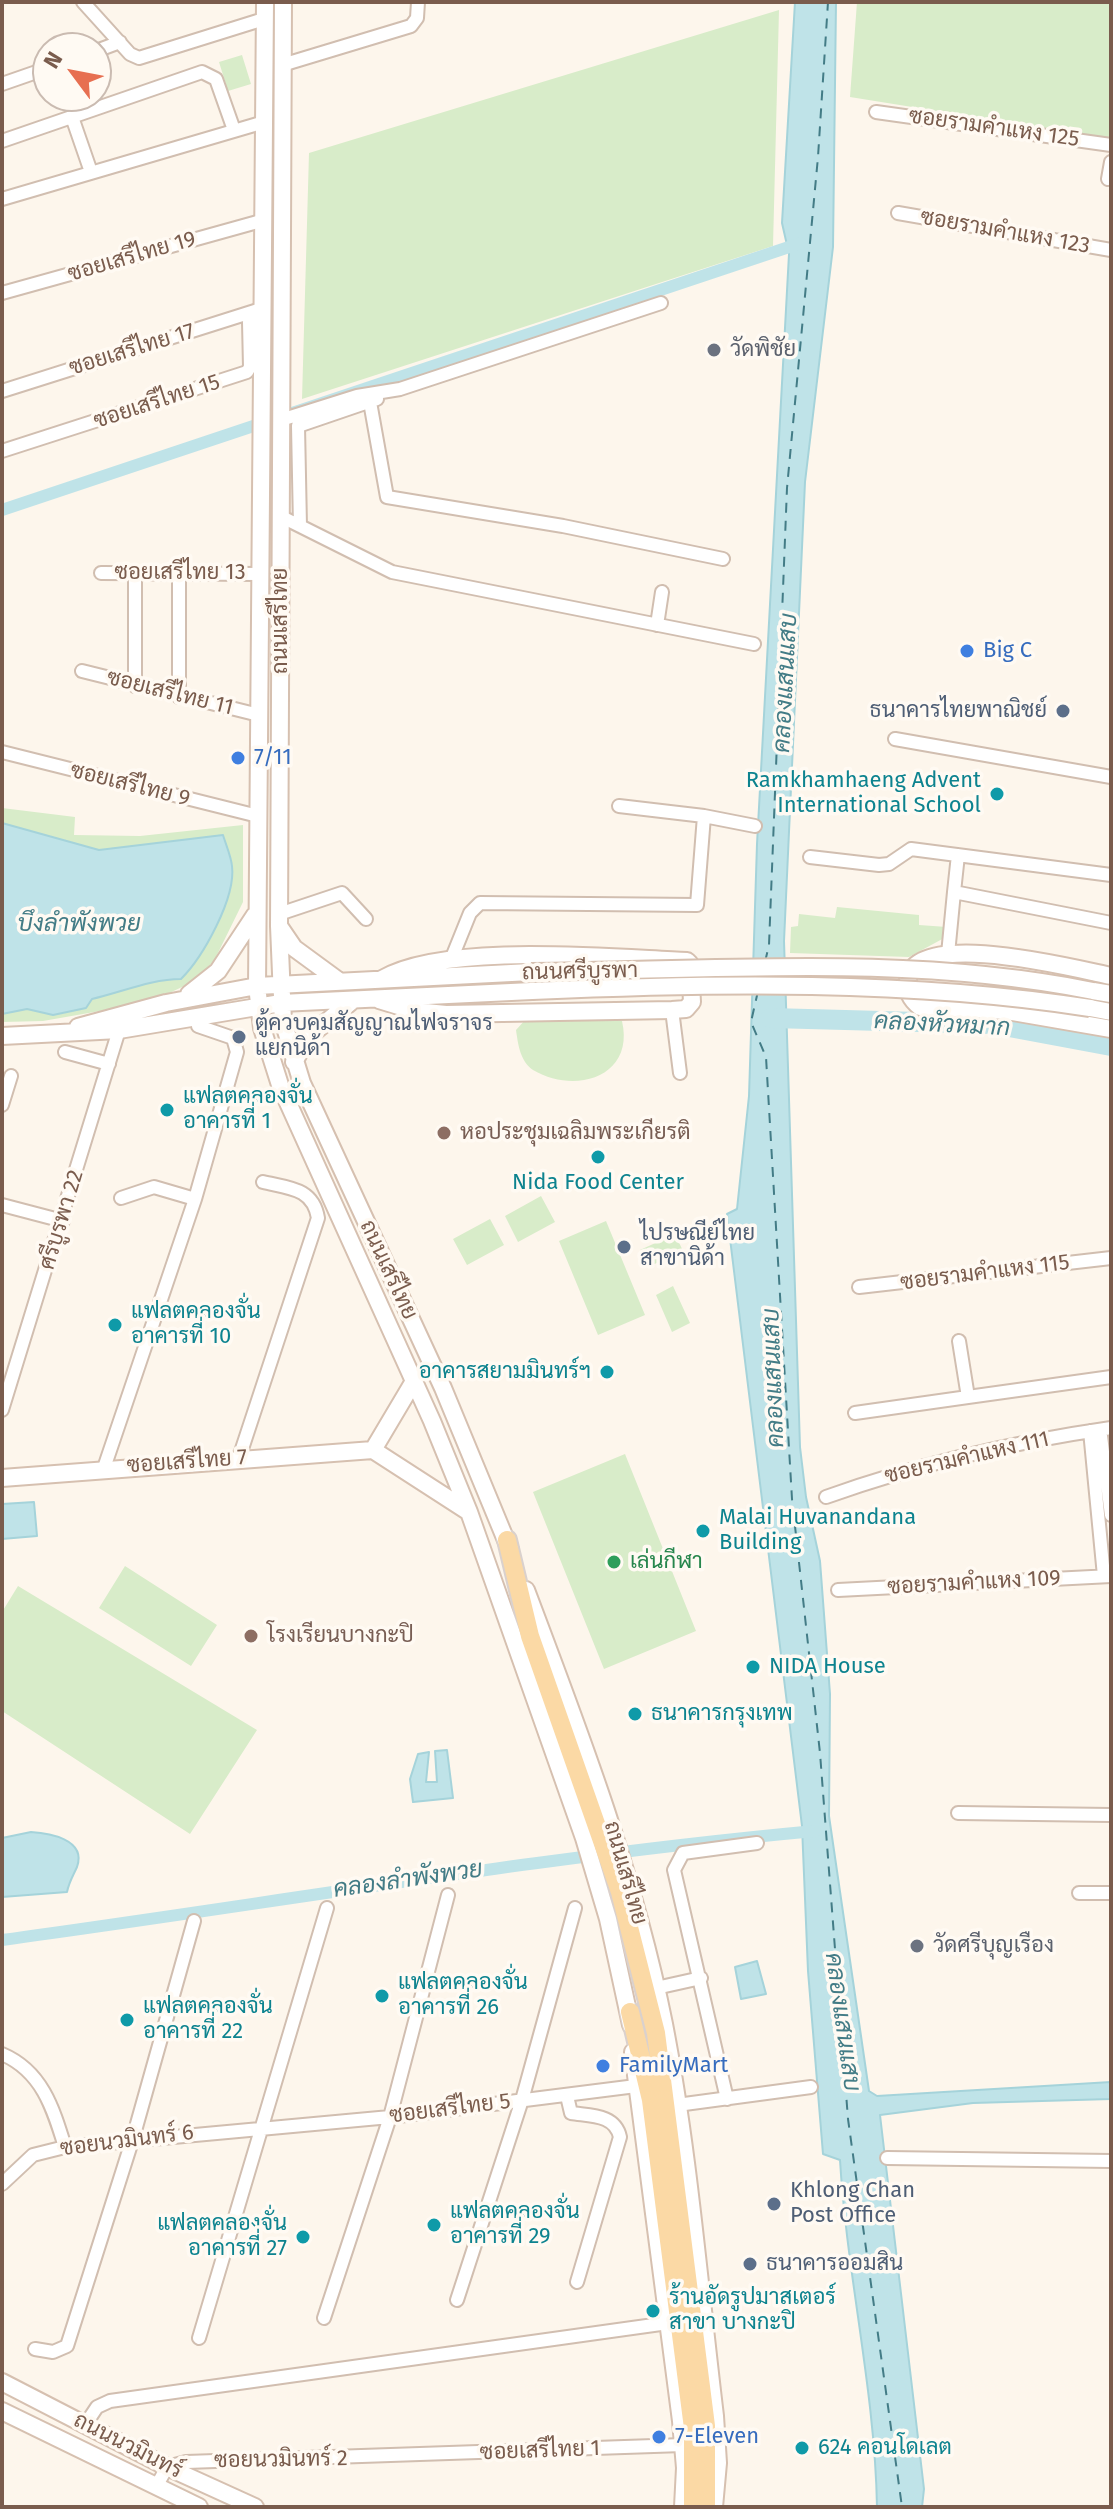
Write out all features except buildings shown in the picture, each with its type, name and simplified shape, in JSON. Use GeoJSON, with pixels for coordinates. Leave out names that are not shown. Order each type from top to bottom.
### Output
{"type":"FeatureCollection","features":[{"type":"Feature","properties":{"kind":"main road","name":"ถนนเสรีไทย"},"geometry":{"type":"LineString","coordinates":[[283,2],[281,1003],[294,1062],[454,1412],[507,1540],[622,1854],[656,1988],[677,2105],[715,2416],[718,2463],[714,2507]]}},
{"type":"Feature","properties":{"kind":"main road","name":"ถนนเสรีไทย"},"geometry":{"type":"LineString","coordinates":[[264,10],[258,1006],[280,1085],[414,1381],[469,1512],[592,1862],[630,2012],[636,2086],[683,2445],[683,2507]]}},
{"type":"Feature","properties":{"kind":"main road"},"geometry":{"type":"LineString","coordinates":[[166,1003],[207,983],[244,937],[258,910]]}},
{"type":"Feature","properties":{"kind":"main road"},"geometry":{"type":"LineString","coordinates":[[279,920],[294,948],[339,981]]}},
{"type":"Feature","properties":{"kind":"main road"},"geometry":{"type":"LineString","coordinates":[[1111,976],[1008,957],[948,954],[926,957],[910,971],[908,992],[920,1007],[1007,1011],[1111,1029]]}},
{"type":"Feature","properties":{"kind":"main road"},"geometry":{"type":"LineString","coordinates":[[379,1000],[415,1011],[446,1014],[672,1010],[686,1009],[692,1002],[690,964],[687,961],[533,956],[451,960],[397,970],[382,979]]}},
{"type":"Feature","properties":{"kind":"main road","name":"ถนนศรีบูรพา"},"geometry":{"type":"LineString","coordinates":[[54,1035],[166,1003],[257,986],[531,972],[902,968],[1027,978],[1091,999],[1111,1012]]}},
{"type":"Feature","properties":{"kind":"main road","name":"ถนนศรีบูรพา"},"geometry":{"type":"LineString","coordinates":[[2,1036],[119,1030],[281,1003],[532,991],[898,989],[1091,999],[1111,994]]}},
{"type":"Feature","properties":{"kind":"main road"},"geometry":{"type":"LineString","coordinates":[[294,1062],[308,1037],[352,1001]]}},
{"type":"Feature","properties":{"kind":"main road"},"geometry":{"type":"LineString","coordinates":[[414,1381],[373,1450],[469,1512]]}},
{"type":"Feature","properties":{"kind":"main road","name":"ซอยเสรีไทย 7"},"geometry":{"type":"LineString","coordinates":[[2,1478],[373,1450]]}},
{"type":"Feature","properties":{"kind":"main road"},"geometry":{"type":"LineString","coordinates":[[507,1540],[530,1636],[620,1892],[648,1995],[663,2073],[706,2426],[706,2507]]}},
{"type":"Feature","properties":{"kind":"main road"},"geometry":{"type":"LineString","coordinates":[[630,2012],[651,2100],[665,2205],[693,2428],[693,2507]]}},
{"type":"Feature","properties":{"kind":"main road","name":"ถนนนวมินทร์"},"geometry":{"type":"LineString","coordinates":[[2,2382],[167,2467],[255,2507]]}},
{"type":"Feature","properties":{"kind":"main road","name":"ถนนนวมินทร์"},"geometry":{"type":"LineString","coordinates":[[2,2411],[199,2507]]}},
{"type":"Feature","properties":{"kind":"street"},"geometry":{"type":"LineString","coordinates":[[83,2],[130,54],[139,58],[264,10]]}},
{"type":"Feature","properties":{"kind":"street"},"geometry":{"type":"LineString","coordinates":[[282,65],[411,26],[417,18],[418,2]]}},
{"type":"Feature","properties":{"kind":"street"},"geometry":{"type":"LineString","coordinates":[[112,45],[120,42]]}},
{"type":"Feature","properties":{"kind":"street"},"geometry":{"type":"LineString","coordinates":[[2,141],[202,72],[216,79],[234,130]]}},
{"type":"Feature","properties":{"kind":"street"},"geometry":{"type":"LineString","coordinates":[[2,84],[32,74]]}},
{"type":"Feature","properties":{"kind":"street","name":"ซอยรามคำแหง 125"},"geometry":{"type":"LineString","coordinates":[[876,112],[1111,145]]}},
{"type":"Feature","properties":{"kind":"street"},"geometry":{"type":"LineString","coordinates":[[72,117],[91,172]]}},
{"type":"Feature","properties":{"kind":"street"},"geometry":{"type":"LineString","coordinates":[[2,199],[261,123]]}},
{"type":"Feature","properties":{"kind":"street"},"geometry":{"type":"LineString","coordinates":[[1108,179],[1111,162]]}},
{"type":"Feature","properties":{"kind":"street","name":"ซอยรามคำแหง 123"},"geometry":{"type":"LineString","coordinates":[[898,213],[1111,250]]}},
{"type":"Feature","properties":{"kind":"street","name":"ซอยเสรีไทย 19"},"geometry":{"type":"LineString","coordinates":[[2,293],[261,221]]}},
{"type":"Feature","properties":{"kind":"street"},"geometry":{"type":"LineString","coordinates":[[300,526],[298,426],[661,303]]}},
{"type":"Feature","properties":{"kind":"street","name":"ซอยเสรีไทย 17"},"geometry":{"type":"LineString","coordinates":[[2,391],[261,309]]}},
{"type":"Feature","properties":{"kind":"street","name":"ซอยเสรีไทย 15"},"geometry":{"type":"LineString","coordinates":[[2,451],[247,372],[250,367],[249,322],[261,309]]}},
{"type":"Feature","properties":{"kind":"street"},"geometry":{"type":"LineString","coordinates":[[284,420],[357,396],[400,389]]}},
{"type":"Feature","properties":{"kind":"street"},"geometry":{"type":"LineString","coordinates":[[370,402],[387,497],[563,526],[723,559]]}},
{"type":"Feature","properties":{"kind":"street"},"geometry":{"type":"LineString","coordinates":[[282,517],[392,572],[754,644]]}},
{"type":"Feature","properties":{"kind":"street"},"geometry":{"type":"LineString","coordinates":[[179,572],[179,697]]}},
{"type":"Feature","properties":{"kind":"street","name":"ซอยเสรีไทย 13"},"geometry":{"type":"LineString","coordinates":[[101,573],[260,574]]}},
{"type":"Feature","properties":{"kind":"street"},"geometry":{"type":"LineString","coordinates":[[135,574],[135,686]]}},
{"type":"Feature","properties":{"kind":"street"},"geometry":{"type":"LineString","coordinates":[[657,625],[662,592]]}},
{"type":"Feature","properties":{"kind":"street","name":"ซอยเสรีไทย 11"},"geometry":{"type":"LineString","coordinates":[[82,671],[259,715]]}},
{"type":"Feature","properties":{"kind":"street"},"geometry":{"type":"LineString","coordinates":[[895,739],[1111,777]]}},
{"type":"Feature","properties":{"kind":"street","name":"ซอยเสรีไทย 9"},"geometry":{"type":"LineString","coordinates":[[2,752],[258,816]]}},
{"type":"Feature","properties":{"kind":"street"},"geometry":{"type":"LineString","coordinates":[[619,806],[704,816],[755,826]]}},
{"type":"Feature","properties":{"kind":"street"},"geometry":{"type":"LineString","coordinates":[[451,960],[470,913],[480,903],[697,905],[704,816]]}},
{"type":"Feature","properties":{"kind":"street"},"geometry":{"type":"LineString","coordinates":[[810,857],[879,865],[889,864],[911,849],[1111,875]]}},
{"type":"Feature","properties":{"kind":"street"},"geometry":{"type":"LineString","coordinates":[[948,954],[958,855]]}},
{"type":"Feature","properties":{"kind":"street"},"geometry":{"type":"LineString","coordinates":[[954,892],[1111,923]]}},
{"type":"Feature","properties":{"kind":"street"},"geometry":{"type":"LineString","coordinates":[[279,920],[342,893],[366,919]]}},
{"type":"Feature","properties":{"kind":"street"},"geometry":{"type":"LineString","coordinates":[[672,1010],[680,1073]]}},
{"type":"Feature","properties":{"kind":"street"},"geometry":{"type":"LineString","coordinates":[[104,1468],[195,1199],[237,1052],[233,1038],[198,1026]]}},
{"type":"Feature","properties":{"kind":"street","name":"ศรีบูรพา 22"},"geometry":{"type":"LineString","coordinates":[[2,1410],[63,1221],[119,1030]]}},
{"type":"Feature","properties":{"kind":"street"},"geometry":{"type":"LineString","coordinates":[[65,1052],[109,1064]]}},
{"type":"Feature","properties":{"kind":"street"},"geometry":{"type":"LineString","coordinates":[[2,1105],[11,1076]]}},
{"type":"Feature","properties":{"kind":"street"},"geometry":{"type":"LineString","coordinates":[[239,1458],[318,1218],[314,1202],[304,1191],[263,1182]]}},
{"type":"Feature","properties":{"kind":"street"},"geometry":{"type":"LineString","coordinates":[[121,1198],[154,1187],[195,1199]]}},
{"type":"Feature","properties":{"kind":"street"},"geometry":{"type":"LineString","coordinates":[[2,1205],[63,1221]]}},
{"type":"Feature","properties":{"kind":"street","name":"ซอยรามคำแหง 115"},"geometry":{"type":"LineString","coordinates":[[859,1287],[1111,1258]]}},
{"type":"Feature","properties":{"kind":"street"},"geometry":{"type":"LineString","coordinates":[[959,1341],[968,1397]]}},
{"type":"Feature","properties":{"kind":"street"},"geometry":{"type":"LineString","coordinates":[[855,1413],[1111,1377]]}},
{"type":"Feature","properties":{"kind":"street"},"geometry":{"type":"LineString","coordinates":[[1101,1432],[1111,1515]]}},
{"type":"Feature","properties":{"kind":"street"},"geometry":{"type":"LineString","coordinates":[[1101,1432],[1107,1576]]}},
{"type":"Feature","properties":{"kind":"street","name":"ซอยรามคำแหง 111"},"geometry":{"type":"LineString","coordinates":[[826,1497],[873,1480],[1031,1440],[1101,1432]]}},
{"type":"Feature","properties":{"kind":"street","name":"ซอยรามคำแหง 109"},"geometry":{"type":"LineString","coordinates":[[838,1590],[1107,1576]]}},
{"type":"Feature","properties":{"kind":"street"},"geometry":{"type":"LineString","coordinates":[[958,1813],[1111,1815]]}},
{"type":"Feature","properties":{"kind":"street"},"geometry":{"type":"LineString","coordinates":[[727,2099],[674,1870],[676,1861],[683,1853],[757,1843]]}},
{"type":"Feature","properties":{"kind":"street"},"geometry":{"type":"LineString","coordinates":[[1079,1893],[1111,1893]]}},
{"type":"Feature","properties":{"kind":"street"},"geometry":{"type":"LineString","coordinates":[[324,2318],[390,2117],[448,1895]]}},
{"type":"Feature","properties":{"kind":"street"},"geometry":{"type":"LineString","coordinates":[[199,2338],[327,1908]]}},
{"type":"Feature","properties":{"kind":"street"},"geometry":{"type":"LineString","coordinates":[[457,2300],[522,2100],[575,1908]]}},
{"type":"Feature","properties":{"kind":"street"},"geometry":{"type":"LineString","coordinates":[[35,2349],[53,2352],[67,2346],[133,2138],[194,1921]]}},
{"type":"Feature","properties":{"kind":"street"},"geometry":{"type":"LineString","coordinates":[[656,1988],[701,1978]]}},
{"type":"Feature","properties":{"kind":"street"},"geometry":{"type":"LineString","coordinates":[[2,2054],[35,2076],[46,2092],[65,2147]]}},
{"type":"Feature","properties":{"kind":"street","name":"ซอยเสรีไทย 5"},"geometry":{"type":"LineString","coordinates":[[263,2127],[390,2117],[636,2086]]}},
{"type":"Feature","properties":{"kind":"street"},"geometry":{"type":"LineString","coordinates":[[677,2105],[811,2087]]}},
{"type":"Feature","properties":{"kind":"street"},"geometry":{"type":"LineString","coordinates":[[567,2096],[571,2113],[607,2118],[615,2125],[620,2137],[577,2282]]}},
{"type":"Feature","properties":{"kind":"street","name":"ซอยนวมินทร์ 6"},"geometry":{"type":"LineString","coordinates":[[2,2184],[33,2155],[65,2147],[263,2127]]}},
{"type":"Feature","properties":{"kind":"street"},"geometry":{"type":"LineString","coordinates":[[887,2158],[1111,2161]]}},
{"type":"Feature","properties":{"kind":"street"},"geometry":{"type":"LineString","coordinates":[[85,2425],[97,2407],[110,2401],[668,2323]]}},
{"type":"Feature","properties":{"kind":"street","name":"ซอยเสรีไทย 1"},"geometry":{"type":"LineString","coordinates":[[396,2457],[683,2445]]}},
{"type":"Feature","properties":{"kind":"street","name":"ซอยนวมินทร์ 2"},"geometry":{"type":"LineString","coordinates":[[167,2467],[186,2462],[396,2457]]}},
{"type":"Feature","properties":{"kind":"street"},"geometry":{"type":"LineString","coordinates":[[156,2487],[167,2467]]}},
{"type":"Feature","properties":{"kind":"green space"},"geometry":{"type":"Polygon","coordinates":[[[857,2],[1111,2],[1111,139],[850,97],[857,2]]]}},
{"type":"Feature","properties":{"kind":"green space"},"geometry":{"type":"Polygon","coordinates":[[[779,10],[773,246],[302,399],[309,153],[779,10]]]}},
{"type":"Feature","properties":{"kind":"green space"},"geometry":{"type":"Polygon","coordinates":[[[242,55],[251,84],[228,91],[219,62],[242,55]]]}},
{"type":"Feature","properties":{"kind":"green space","name":"บึงลำพังพวย"},"geometry":{"type":"Polygon","coordinates":[[[2,808],[75,817],[74,835],[140,836],[243,825],[243,902],[215,959],[197,980],[165,995],[43,1021],[2,1022],[2,808]]]}},
{"type":"Feature","properties":{"kind":"green space"},"geometry":{"type":"Polygon","coordinates":[[[837,907],[919,915],[919,925],[947,927],[946,937],[909,957],[790,953],[791,927],[798,926],[799,914],[835,918],[837,907]]]}},
{"type":"Feature","properties":{"kind":"green space"},"geometry":{"type":"Polygon","coordinates":[[[606,1014],[622,1021],[624,1040],[611,1068],[598,1076],[566,1081],[549,1077],[533,1070],[522,1057],[516,1030],[526,1019],[606,1014]]]}},
{"type":"Feature","properties":{"kind":"green space"},"geometry":{"type":"Polygon","coordinates":[[[541,1196],[555,1222],[518,1242],[505,1216],[541,1196]]]}},
{"type":"Feature","properties":{"kind":"green space"},"geometry":{"type":"Polygon","coordinates":[[[490,1219],[504,1245],[467,1265],[453,1239],[490,1219]]]}},
{"type":"Feature","properties":{"kind":"green space"},"geometry":{"type":"Polygon","coordinates":[[[606,1221],[645,1315],[598,1335],[559,1241],[606,1221]]]}},
{"type":"Feature","properties":{"kind":"green space"},"geometry":{"type":"Polygon","coordinates":[[[675,1234],[683,1251],[648,1267],[640,1250],[675,1234]]]}},
{"type":"Feature","properties":{"kind":"green space"},"geometry":{"type":"Polygon","coordinates":[[[673,1286],[690,1323],[672,1332],[656,1295],[673,1286]]]}},
{"type":"Feature","properties":{"kind":"green space","name":"เล่นกีฬา"},"geometry":{"type":"Polygon","coordinates":[[[625,1454],[696,1631],[604,1669],[533,1492],[625,1454]]]}},
{"type":"Feature","properties":{"kind":"green space"},"geometry":{"type":"Polygon","coordinates":[[[125,1566],[217,1625],[191,1666],[99,1608],[125,1566]]]}},
{"type":"Feature","properties":{"kind":"green space"},"geometry":{"type":"Polygon","coordinates":[[[18,1586],[257,1730],[190,1834],[2,1711],[2,1612],[18,1586]]]}},
{"type":"Feature","properties":{"kind":"water","name":"คลองแสนแสบ"},"geometry":{"type":"Polygon","coordinates":[[[795,2],[836,2],[833,247],[805,482],[784,941],[800,1447],[806,1497],[820,1561],[830,1694],[829,1816],[869,2091],[877,2096],[1111,2082],[1111,2099],[973,2103],[880,2115],[924,2489],[922,2507],[877,2507],[871,2420],[840,2160],[823,2154],[808,1971],[802,1826],[727,1214],[737,1209],[749,1096],[757,844],[789,254],[782,223],[795,2]]]}},
{"type":"Feature","properties":{"kind":"water","name":"บึงลำพังพวย"},"geometry":{"type":"Polygon","coordinates":[[[2,823],[99,850],[223,835],[230,854],[232,879],[223,910],[199,957],[181,979],[159,981],[92,999],[86,1008],[53,1015],[27,1009],[2,1014],[2,823]]]}},
{"type":"Feature","properties":{"kind":"water"},"geometry":{"type":"Polygon","coordinates":[[[34,1502],[37,1536],[2,1539],[2,1504],[34,1502]]]}},
{"type":"Feature","properties":{"kind":"water"},"geometry":{"type":"Polygon","coordinates":[[[447,1750],[453,1798],[413,1802],[410,1779],[418,1754],[429,1752],[426,1782],[437,1782],[435,1751],[447,1750]]]}},
{"type":"Feature","properties":{"kind":"water"},"geometry":{"type":"Polygon","coordinates":[[[31,1832],[64,1839],[76,1850],[79,1857],[77,1867],[67,1892],[2,1897],[2,1838],[31,1832]]]}},
{"type":"Feature","properties":{"kind":"water"},"geometry":{"type":"Polygon","coordinates":[[[757,1961],[766,1994],[741,1999],[735,1967],[757,1961]]]}},
{"type":"Feature","properties":{"kind":"waterway"},"geometry":{"type":"LineString","coordinates":[[2,510],[801,243]]}},
{"type":"Feature","properties":{"kind":"waterway","name":"คลองหัวหมาก"},"geometry":{"type":"LineString","coordinates":[[771,1018],[993,1024],[1111,1046]]}},
{"type":"Feature","properties":{"kind":"waterway","name":"คลองลำพังพวย"},"geometry":{"type":"LineString","coordinates":[[2,1940],[611,1853],[815,1831]]}},
{"type":"Feature","properties":{"kind":"ferry route"},"geometry":{"type":"LineString","coordinates":[[765,962],[769,945],[787,488],[818,157],[828,2]]}},
{"type":"Feature","properties":{"kind":"ferry route"},"geometry":{"type":"LineString","coordinates":[[758,991],[751,1022],[766,1057],[792,1499],[820,1753],[848,2119],[902,2507]]}},
{"type":"Feature","properties":{"kind":"place","name":"วัดพิชัย"},"geometry":{"type":"Point","coordinates":[714,350]}},
{"type":"Feature","properties":{"kind":"place","name":"Big C"},"geometry":{"type":"Point","coordinates":[967,651]}},
{"type":"Feature","properties":{"kind":"place","name":"ธนาคารไทยพาณิชย์"},"geometry":{"type":"Point","coordinates":[1063,711]}},
{"type":"Feature","properties":{"kind":"place","name":"7/11"},"geometry":{"type":"Point","coordinates":[238,758]}},
{"type":"Feature","properties":{"kind":"place","name":"Ramkhamhaeng Advent International School"},"geometry":{"type":"Point","coordinates":[997,794]}},
{"type":"Feature","properties":{"kind":"place","name":"ตู้ควบคุมสัญญาณไฟจราจร แยกนิด้า"},"geometry":{"type":"Point","coordinates":[239,1037]}},
{"type":"Feature","properties":{"kind":"place","name":"แฟลตคลองจั่น อาคารที่ 1"},"geometry":{"type":"Point","coordinates":[167,1110]}},
{"type":"Feature","properties":{"kind":"place","name":"หอประชุมเฉลิมพระเกียรติ"},"geometry":{"type":"Point","coordinates":[444,1133]}},
{"type":"Feature","properties":{"kind":"place","name":"Nida Food Center"},"geometry":{"type":"Point","coordinates":[598,1157]}},
{"type":"Feature","properties":{"kind":"place","name":"ไปรษณีย์ไทย สาขานิด้า"},"geometry":{"type":"Point","coordinates":[624,1247]}},
{"type":"Feature","properties":{"kind":"place","name":"แฟลตคลองจั่น อาคารที่ 10"},"geometry":{"type":"Point","coordinates":[115,1325]}},
{"type":"Feature","properties":{"kind":"place","name":"อาคารสยามมินทร์ฯ"},"geometry":{"type":"Point","coordinates":[607,1372]}},
{"type":"Feature","properties":{"kind":"place","name":"Malai Huvanandana Building"},"geometry":{"type":"Point","coordinates":[703,1531]}},
{"type":"Feature","properties":{"kind":"place","name":"เล่นกีฬา"},"geometry":{"type":"Point","coordinates":[614,1562]}},
{"type":"Feature","properties":{"kind":"place","name":"โรงเรียนบางกะปิ"},"geometry":{"type":"Point","coordinates":[251,1636]}},
{"type":"Feature","properties":{"kind":"place","name":"NIDA House"},"geometry":{"type":"Point","coordinates":[753,1667]}},
{"type":"Feature","properties":{"kind":"place","name":"ธนาคารกรุงเทพ"},"geometry":{"type":"Point","coordinates":[635,1714]}},
{"type":"Feature","properties":{"kind":"place","name":"วัดศรีบุญเรือง"},"geometry":{"type":"Point","coordinates":[917,1946]}},
{"type":"Feature","properties":{"kind":"place","name":"แฟลตคลองจั่น อาคารที่ 26"},"geometry":{"type":"Point","coordinates":[382,1996]}},
{"type":"Feature","properties":{"kind":"place","name":"แฟลตคลองจั่น อาคารที่ 22"},"geometry":{"type":"Point","coordinates":[127,2020]}},
{"type":"Feature","properties":{"kind":"place","name":"FamilyMart"},"geometry":{"type":"Point","coordinates":[603,2066]}},
{"type":"Feature","properties":{"kind":"place","name":"Khlong Chan Post Office"},"geometry":{"type":"Point","coordinates":[774,2204]}},
{"type":"Feature","properties":{"kind":"place","name":"แฟลตคลองจั่น อาคารที่ 29"},"geometry":{"type":"Point","coordinates":[434,2225]}},
{"type":"Feature","properties":{"kind":"place","name":"แฟลตคลองจั่น อาคารที่ 27"},"geometry":{"type":"Point","coordinates":[303,2237]}},
{"type":"Feature","properties":{"kind":"place","name":"ธนาคารออมสิน"},"geometry":{"type":"Point","coordinates":[750,2264]}},
{"type":"Feature","properties":{"kind":"place","name":"ร้านอัดรูปมาสเตอร์ สาขา บางกะปิ"},"geometry":{"type":"Point","coordinates":[653,2311]}},
{"type":"Feature","properties":{"kind":"place","name":"7-Eleven"},"geometry":{"type":"Point","coordinates":[659,2437]}},
{"type":"Feature","properties":{"kind":"place","name":"624 คอนโดเลต"},"geometry":{"type":"Point","coordinates":[802,2448]}}]}
